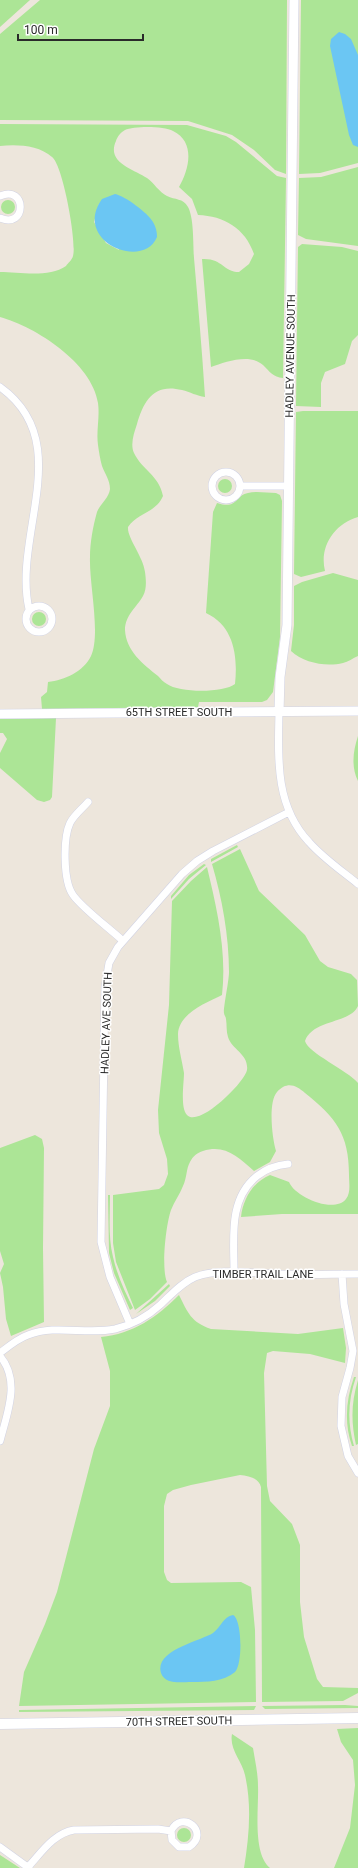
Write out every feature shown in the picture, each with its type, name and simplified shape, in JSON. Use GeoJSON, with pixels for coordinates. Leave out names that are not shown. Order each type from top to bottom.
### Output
{"type":"FeatureCollection","features":[{"type":"Feature","properties":{"kind":"main road","name":"70TH STREET SOUTH"},"geometry":{"type":"LineString","coordinates":[[0,1724],[358,1718]]}},
{"type":"Feature","properties":{"kind":"street","name":"HADLEY AVENUE SOUTH"},"geometry":{"type":"LineString","coordinates":[[279,712],[281,672],[287,632],[294,0]]}},
{"type":"Feature","properties":{"kind":"street"},"geometry":{"type":"LineString","coordinates":[[0,196],[8,194],[13,195],[21,205],[19,213],[13,219],[4,220],[0,218]]}},
{"type":"Feature","properties":{"kind":"street"},"geometry":{"type":"LineString","coordinates":[[0,387],[17,401],[27,415],[35,430],[38,447],[38,476],[28,565],[27,594],[29,609]]}},
{"type":"Feature","properties":{"kind":"street"},"geometry":{"type":"LineString","coordinates":[[240,486],[289,486]]}},
{"type":"Feature","properties":{"kind":"street","name":"65TH STREET SOUTH"},"geometry":{"type":"LineString","coordinates":[[0,714],[358,711]]}},
{"type":"Feature","properties":{"kind":"street"},"geometry":{"type":"LineString","coordinates":[[279,712],[279,777],[283,796],[289,812],[298,829],[309,843],[358,884]]}},
{"type":"Feature","properties":{"kind":"street"},"geometry":{"type":"LineString","coordinates":[[88,802],[73,818],[68,828],[67,881],[75,898],[122,940]]}},
{"type":"Feature","properties":{"kind":"street","name":"HADLEY AVE SOUTH"},"geometry":{"type":"LineString","coordinates":[[130,1324],[110,1277],[103,1256],[101,1238],[105,982],[111,959],[122,940],[166,890],[197,861],[213,851],[289,812]]}},
{"type":"Feature","properties":{"kind":"street"},"geometry":{"type":"LineString","coordinates":[[234,1272],[235,1217],[240,1196],[249,1183],[262,1172],[274,1167],[288,1164]]}},
{"type":"Feature","properties":{"kind":"street","name":"TIMBER TRAIL LANE"},"geometry":{"type":"LineString","coordinates":[[0,1353],[18,1340],[38,1332],[49,1330],[102,1331],[130,1324],[150,1313],[174,1290],[192,1279],[212,1273],[358,1274]]}},
{"type":"Feature","properties":{"kind":"street"},"geometry":{"type":"LineString","coordinates":[[342,1274],[344,1304],[352,1351],[350,1368],[342,1398],[341,1426],[348,1456],[358,1473]]}},
{"type":"Feature","properties":{"kind":"street"},"geometry":{"type":"LineString","coordinates":[[0,1356],[10,1374],[12,1390],[0,1441]]}},
{"type":"Feature","properties":{"kind":"street"},"geometry":{"type":"LineString","coordinates":[[0,1847],[28,1867],[56,1838],[71,1831],[158,1829],[171,1831]]}},
{"type":"Feature","properties":{"kind":"green space"},"geometry":{"type":"Polygon","coordinates":[[[0,0],[30,0],[0,27],[0,0]]]}},
{"type":"Feature","properties":{"kind":"green space"},"geometry":{"type":"Polygon","coordinates":[[[40,0],[287,0],[286,174],[275,170],[254,150],[232,135],[188,121],[0,120],[0,34],[40,0]]]}},
{"type":"Feature","properties":{"kind":"green space"},"geometry":{"type":"Polygon","coordinates":[[[301,0],[358,0],[358,163],[320,173],[299,174],[301,0]]]}},
{"type":"Feature","properties":{"kind":"green space"},"geometry":{"type":"Polygon","coordinates":[[[0,124],[187,125],[226,136],[236,142],[277,176],[286,178],[283,378],[274,375],[258,361],[245,359],[211,367],[202,259],[209,259],[219,263],[229,270],[239,272],[249,264],[254,254],[245,237],[232,225],[216,218],[198,215],[192,199],[179,187],[188,165],[188,149],[185,142],[180,136],[169,129],[156,127],[135,128],[125,130],[118,136],[114,149],[118,160],[147,178],[164,194],[184,202],[190,212],[193,231],[205,397],[172,388],[164,389],[157,391],[152,395],[147,401],[140,415],[133,438],[133,450],[137,459],[158,483],[163,496],[156,506],[132,522],[128,527],[130,536],[144,566],[146,584],[141,600],[127,620],[125,630],[126,638],[132,651],[141,662],[164,682],[173,687],[201,691],[221,689],[235,684],[236,663],[232,643],[223,626],[206,613],[213,512],[217,503],[229,505],[244,494],[258,492],[276,493],[280,495],[282,501],[280,637],[273,692],[267,700],[262,702],[199,702],[198,707],[42,709],[41,697],[47,692],[48,682],[67,677],[78,671],[88,662],[94,647],[95,622],[90,568],[91,540],[97,512],[108,495],[110,486],[102,466],[98,445],[98,403],[94,388],[85,374],[74,361],[45,338],[30,329],[0,317],[0,272],[43,273],[59,270],[66,266],[72,259],[74,248],[65,188],[56,163],[52,157],[41,150],[27,146],[0,146],[0,124]],[[99,204],[94,222],[106,243],[119,250],[99,204]]]}},
{"type":"Feature","properties":{"kind":"green space"},"geometry":{"type":"Polygon","coordinates":[[[358,167],[358,246],[306,239],[298,235],[299,178],[321,177],[358,167]]]}},
{"type":"Feature","properties":{"kind":"green space"},"geometry":{"type":"Polygon","coordinates":[[[8,200],[13,202],[15,207],[13,212],[8,214],[3,212],[1,207],[3,202],[8,200]]]}},
{"type":"Feature","properties":{"kind":"green space"},"geometry":{"type":"Polygon","coordinates":[[[302,244],[342,247],[358,251],[358,335],[352,341],[345,364],[325,372],[321,383],[321,407],[296,406],[298,247],[302,244]]]}},
{"type":"Feature","properties":{"kind":"green space"},"geometry":{"type":"Polygon","coordinates":[[[358,411],[358,517],[349,520],[342,525],[330,538],[324,553],[325,571],[301,577],[294,574],[296,412],[358,411]]]}},
{"type":"Feature","properties":{"kind":"green space"},"geometry":{"type":"Polygon","coordinates":[[[225,479],[230,481],[232,486],[230,491],[225,493],[220,491],[218,486],[220,481],[225,479]]]}},
{"type":"Feature","properties":{"kind":"green space"},"geometry":{"type":"Polygon","coordinates":[[[333,573],[358,580],[358,656],[343,663],[316,663],[302,658],[291,651],[294,625],[294,586],[302,582],[333,573]]]}},
{"type":"Feature","properties":{"kind":"green space"},"geometry":{"type":"Polygon","coordinates":[[[39,612],[44,614],[46,619],[44,624],[39,626],[34,624],[32,619],[34,614],[39,612]]]}},
{"type":"Feature","properties":{"kind":"green space"},"geometry":{"type":"Polygon","coordinates":[[[56,718],[52,797],[50,800],[44,802],[37,800],[0,768],[0,753],[7,739],[3,733],[0,733],[0,719],[56,718]]]}},
{"type":"Feature","properties":{"kind":"green space"},"geometry":{"type":"Polygon","coordinates":[[[358,736],[358,781],[354,770],[354,759],[358,736]]]}},
{"type":"Feature","properties":{"kind":"green space"},"geometry":{"type":"Polygon","coordinates":[[[237,845],[238,847],[211,862],[211,859],[237,845]]]}},
{"type":"Feature","properties":{"kind":"green space"},"geometry":{"type":"Polygon","coordinates":[[[240,849],[259,891],[305,935],[320,961],[328,967],[351,974],[357,980],[358,1006],[354,1012],[316,1029],[309,1034],[305,1041],[313,1051],[358,1083],[358,1214],[282,1214],[241,1217],[244,1204],[250,1192],[259,1182],[270,1175],[289,1182],[299,1193],[315,1202],[333,1205],[346,1199],[349,1194],[348,1161],[346,1148],[339,1128],[333,1119],[302,1090],[291,1085],[284,1086],[277,1092],[272,1104],[272,1129],[276,1151],[270,1162],[254,1171],[231,1153],[218,1149],[211,1149],[201,1152],[195,1155],[191,1160],[184,1183],[172,1207],[169,1217],[164,1257],[165,1276],[167,1282],[150,1299],[135,1310],[116,1262],[113,1243],[113,1195],[159,1189],[164,1185],[168,1174],[167,1159],[159,1133],[158,1110],[169,1005],[172,901],[207,867],[222,947],[222,995],[194,1010],[183,1020],[180,1027],[178,1039],[184,1073],[183,1101],[187,1115],[193,1117],[211,1110],[230,1093],[247,1070],[247,1065],[243,1056],[230,1041],[227,1032],[224,1010],[229,972],[228,945],[222,904],[212,864],[240,849]]]}},
{"type":"Feature","properties":{"kind":"green space"},"geometry":{"type":"Polygon","coordinates":[[[204,864],[206,865],[189,879],[171,899],[171,896],[189,875],[204,864]]]}},
{"type":"Feature","properties":{"kind":"green space"},"geometry":{"type":"Polygon","coordinates":[[[35,1135],[42,1139],[44,1148],[44,1322],[11,1336],[6,1319],[0,1273],[4,1264],[0,1251],[0,1148],[35,1135]]]}},
{"type":"Feature","properties":{"kind":"green space"},"geometry":{"type":"Polygon","coordinates":[[[108,1195],[110,1195],[111,1249],[119,1277],[133,1308],[130,1310],[114,1273],[109,1253],[108,1195]]]}},
{"type":"Feature","properties":{"kind":"green space"},"geometry":{"type":"Polygon","coordinates":[[[169,1284],[170,1286],[155,1301],[136,1314],[169,1284]]]}},
{"type":"Feature","properties":{"kind":"green space"},"geometry":{"type":"Polygon","coordinates":[[[179,1295],[194,1320],[211,1329],[298,1334],[343,1328],[346,1348],[345,1363],[310,1354],[273,1351],[267,1353],[264,1373],[267,1486],[270,1501],[292,1524],[300,1545],[300,1602],[304,1637],[317,1679],[323,1687],[358,1688],[358,1693],[343,1701],[262,1702],[261,1487],[258,1481],[250,1477],[240,1475],[191,1485],[173,1490],[167,1494],[164,1506],[164,1572],[167,1580],[171,1583],[241,1582],[251,1587],[255,1630],[256,1702],[19,1706],[24,1672],[57,1592],[94,1449],[110,1406],[110,1371],[101,1337],[124,1332],[144,1323],[179,1295]]]}},
{"type":"Feature","properties":{"kind":"green space"},"geometry":{"type":"Polygon","coordinates":[[[354,1377],[356,1377],[351,1394],[349,1411],[350,1428],[354,1446],[352,1446],[349,1437],[347,1412],[349,1394],[354,1377]]]}},
{"type":"Feature","properties":{"kind":"green space"},"geometry":{"type":"Polygon","coordinates":[[[358,1380],[358,1444],[356,1445],[352,1412],[358,1380]]]}},
{"type":"Feature","properties":{"kind":"green space"},"geometry":{"type":"Polygon","coordinates":[[[256,1706],[254,1710],[19,1712],[19,1710],[256,1706]]]}},
{"type":"Feature","properties":{"kind":"green space"},"geometry":{"type":"Polygon","coordinates":[[[262,1706],[358,1706],[358,1708],[265,1709],[262,1706]]]}},
{"type":"Feature","properties":{"kind":"green space"},"geometry":{"type":"Polygon","coordinates":[[[358,1728],[358,1868],[334,1868],[350,1828],[355,1785],[353,1760],[341,1742],[337,1729],[358,1728]]]}},
{"type":"Feature","properties":{"kind":"green space"},"geometry":{"type":"Polygon","coordinates":[[[232,1734],[253,1748],[258,1781],[259,1841],[264,1861],[270,1868],[244,1868],[248,1833],[248,1798],[245,1775],[232,1745],[232,1734]]]}},
{"type":"Feature","properties":{"kind":"green space"},"geometry":{"type":"Polygon","coordinates":[[[184,1828],[189,1830],[191,1835],[189,1840],[184,1842],[179,1840],[177,1835],[179,1830],[184,1828]]]}},
{"type":"Feature","properties":{"kind":"green space"},"geometry":{"type":"Polygon","coordinates":[[[0,1855],[20,1868],[0,1868],[0,1855]]]}},
{"type":"Feature","properties":{"kind":"water"},"geometry":{"type":"Polygon","coordinates":[[[339,32],[345,34],[351,39],[358,55],[358,147],[353,145],[349,135],[330,46],[331,39],[339,32]]]}},
{"type":"Feature","properties":{"kind":"water"},"geometry":{"type":"Polygon","coordinates":[[[115,194],[136,205],[153,222],[157,237],[149,247],[138,251],[126,251],[113,246],[103,238],[96,227],[95,214],[102,199],[115,194]]]}},
{"type":"Feature","properties":{"kind":"water"},"geometry":{"type":"Polygon","coordinates":[[[233,1615],[236,1618],[240,1633],[239,1660],[238,1667],[235,1672],[220,1680],[209,1681],[174,1682],[163,1677],[161,1673],[161,1665],[164,1658],[180,1647],[213,1633],[224,1620],[233,1615]]]}}]}
